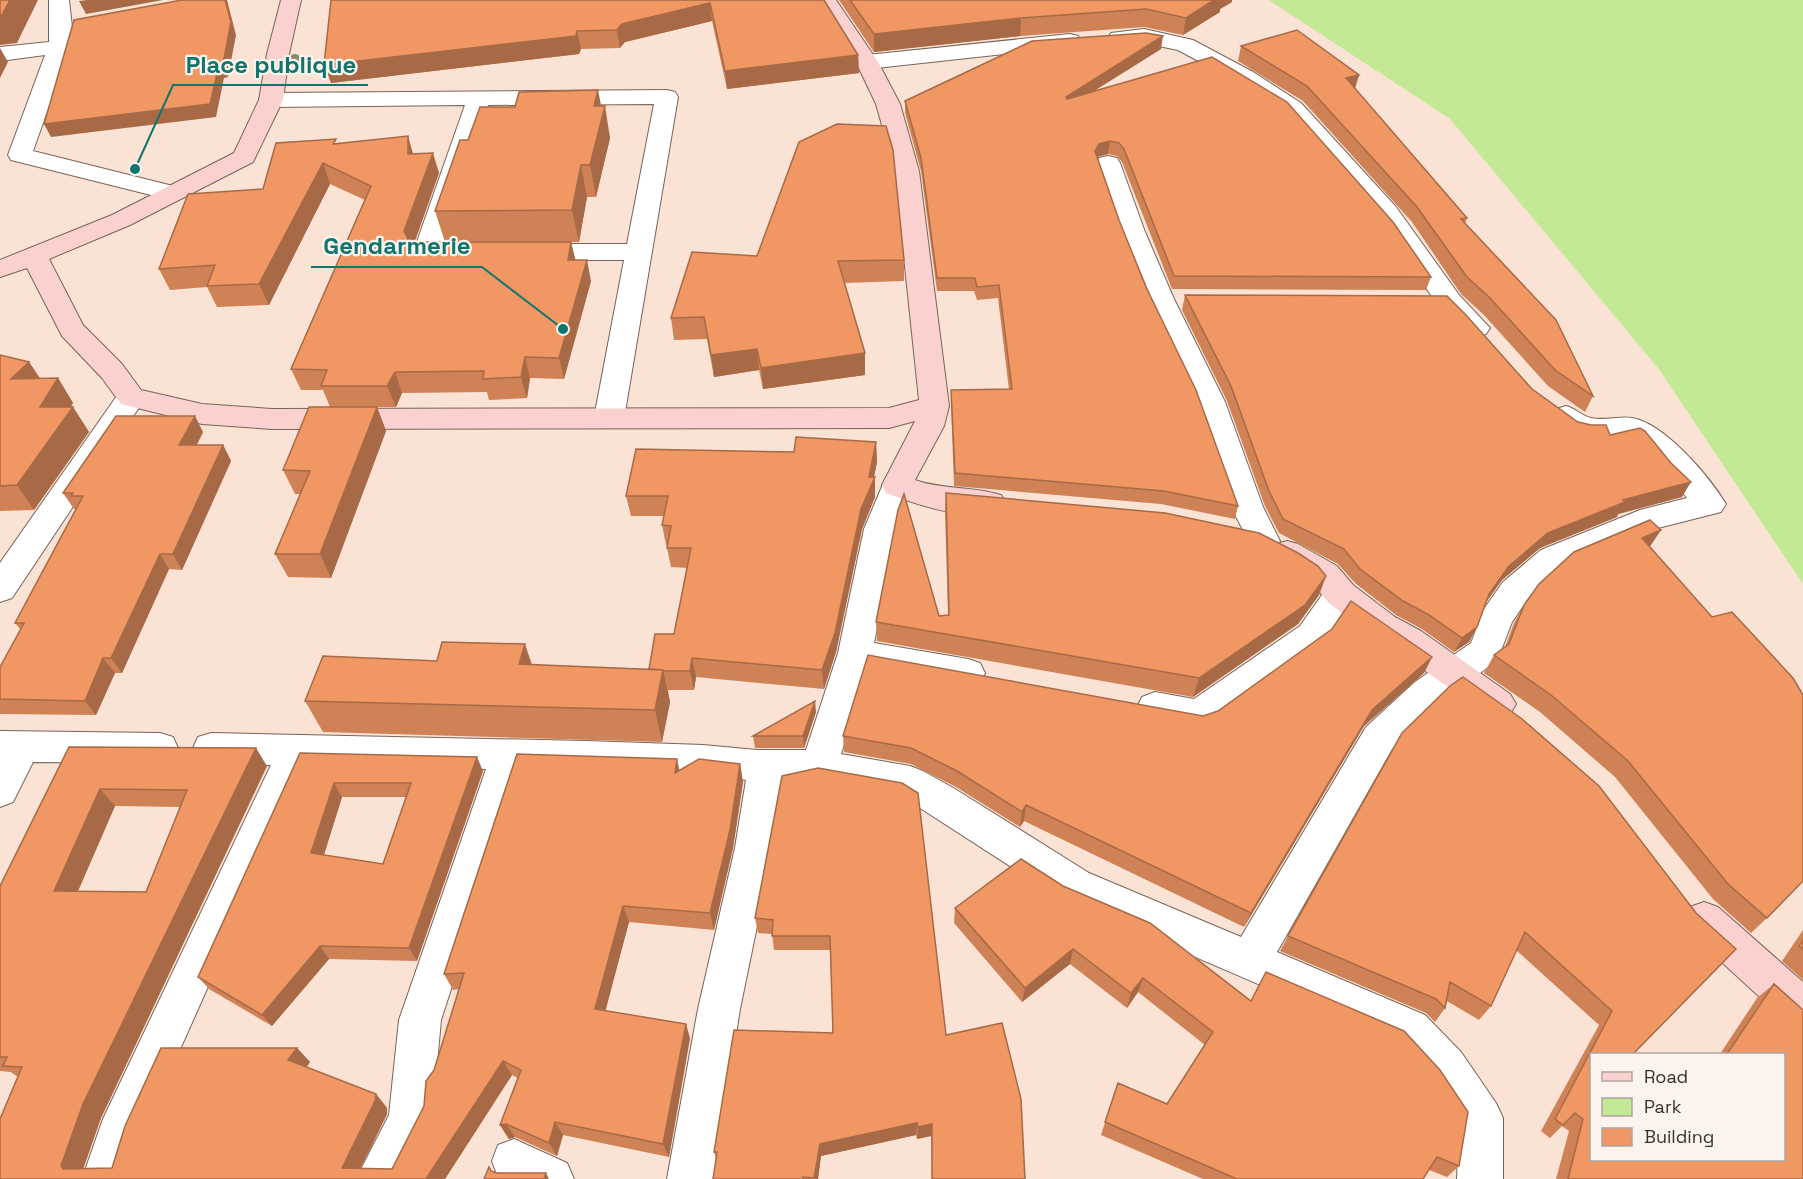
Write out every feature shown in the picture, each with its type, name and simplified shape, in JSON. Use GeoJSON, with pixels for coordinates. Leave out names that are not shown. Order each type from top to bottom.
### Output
{"type":"FeatureCollection","features":[{"type":"Feature","properties":{"kind":"street"},"geometry":{"type":"LineString","coordinates":[[59,0],[60,37],[10,156],[172,193]]}},
{"type":"Feature","properties":{"kind":"street"},"geometry":{"type":"LineString","coordinates":[[0,269],[121,220],[244,157],[271,100],[278,54],[291,0]]}},
{"type":"Feature","properties":{"kind":"street"},"geometry":{"type":"LineString","coordinates":[[819,766],[855,653],[880,529],[897,485],[929,426],[934,406],[907,171],[888,104],[867,62],[826,0]]}},
{"type":"Feature","properties":{"kind":"street"},"geometry":{"type":"LineString","coordinates":[[0,54],[60,37],[84,22]]}},
{"type":"Feature","properties":{"kind":"street"},"geometry":{"type":"LineString","coordinates":[[867,62],[1020,45],[1144,36],[1185,45],[1245,76],[1293,108],[1401,229],[1449,301],[1472,322],[1490,345]]}},
{"type":"Feature","properties":{"kind":"street"},"geometry":{"type":"LineString","coordinates":[[271,100],[667,97],[609,418]]}},
{"type":"Feature","properties":{"kind":"street"},"geometry":{"type":"LineString","coordinates":[[479,99],[426,253],[639,252]]}},
{"type":"Feature","properties":{"kind":"street"},"geometry":{"type":"LineString","coordinates":[[1108,163],[1160,299],[1210,402],[1247,507],[1264,541]]}},
{"type":"Feature","properties":{"kind":"street"},"geometry":{"type":"LineString","coordinates":[[34,256],[72,330],[112,371],[131,397],[202,414],[272,418],[890,418],[934,406]]}},
{"type":"Feature","properties":{"kind":"street"},"geometry":{"type":"LineString","coordinates":[[1160,299],[1193,300]]}},
{"type":"Feature","properties":{"kind":"street"},"geometry":{"type":"LineString","coordinates":[[1420,300],[1449,301]]}},
{"type":"Feature","properties":{"kind":"street"},"geometry":{"type":"LineString","coordinates":[[0,589],[131,397]]}},
{"type":"Feature","properties":{"kind":"street"},"geometry":{"type":"LineString","coordinates":[[1249,962],[1379,738],[1427,692],[1485,651],[1496,618],[1515,591],[1551,559],[1651,518],[1710,504],[1660,444],[1632,428],[1583,428],[1545,402]]}},
{"type":"Feature","properties":{"kind":"street"},"geometry":{"type":"LineString","coordinates":[[897,485],[933,498],[1017,505]]}},
{"type":"Feature","properties":{"kind":"street"},"geometry":{"type":"LineString","coordinates":[[1219,529],[1264,541],[1325,575],[1341,594],[1383,626],[1409,641],[1526,724]]}},
{"type":"Feature","properties":{"kind":"street"},"geometry":{"type":"LineString","coordinates":[[1130,703],[1199,716],[1312,635],[1341,594]]}},
{"type":"Feature","properties":{"kind":"street"},"geometry":{"type":"LineString","coordinates":[[855,653],[1004,680]]}},
{"type":"Feature","properties":{"kind":"street"},"geometry":{"type":"LineString","coordinates":[[0,791],[12,746],[296,749],[704,760],[757,766],[819,766],[910,782],[942,800],[1075,886],[1410,1029],[1446,1067],[1481,1118],[1480,1179]]}},
{"type":"Feature","properties":{"kind":"street"},"geometry":{"type":"LineString","coordinates":[[105,1179],[119,1135],[296,749]]}},
{"type":"Feature","properties":{"kind":"street"},"geometry":{"type":"LineString","coordinates":[[379,1179],[411,1119],[420,1020],[509,755]]}},
{"type":"Feature","properties":{"kind":"street"},"geometry":{"type":"LineString","coordinates":[[690,1179],[719,1010],[754,848],[765,778],[819,766]]}},
{"type":"Feature","properties":{"kind":"street"},"geometry":{"type":"LineString","coordinates":[[1683,896],[1697,914],[1803,1009]]}},
{"type":"Feature","properties":{"kind":"green space"},"geometry":{"type":"Polygon","coordinates":[[[1269,0],[1803,0],[1803,584],[1658,368],[1450,119],[1269,0]]]}},
{"type":"Feature","properties":{"kind":"building"},"geometry":{"type":"Polygon","coordinates":[[[0,0],[10,0],[2,15],[0,15],[0,0]]]}},
{"type":"Feature","properties":{"kind":"building"},"geometry":{"type":"Polygon","coordinates":[[[182,0],[225,0],[231,22],[223,64],[219,65],[210,104],[44,124],[74,20],[182,0]]]}},
{"type":"Feature","properties":{"kind":"building"},"geometry":{"type":"Polygon","coordinates":[[[331,0],[824,0],[858,55],[725,71],[710,3],[622,24],[617,30],[577,31],[576,36],[324,65],[331,0]]]}},
{"type":"Feature","properties":{"kind":"building"},"geometry":{"type":"Polygon","coordinates":[[[850,0],[1214,0],[1186,18],[1146,9],[1021,18],[874,34],[850,0]]]}},
{"type":"Feature","properties":{"kind":"building"},"geometry":{"type":"Polygon","coordinates":[[[1297,30],[1359,75],[1346,78],[1467,218],[1461,219],[1556,320],[1593,396],[1555,370],[1490,298],[1467,277],[1417,207],[1307,86],[1241,46],[1297,30]]]}},
{"type":"Feature","properties":{"kind":"building"},"geometry":{"type":"Polygon","coordinates":[[[1146,33],[1163,36],[1066,97],[1067,99],[1212,57],[1287,102],[1393,222],[1431,277],[1174,276],[1124,149],[1119,143],[1110,141],[1099,144],[1095,151],[1119,220],[1146,287],[1196,390],[1238,506],[1164,491],[955,473],[951,390],[1012,389],[999,285],[977,287],[975,278],[937,278],[921,158],[905,101],[1032,41],[1146,33]]]}},
{"type":"Feature","properties":{"kind":"building"},"geometry":{"type":"Polygon","coordinates":[[[598,90],[594,106],[605,106],[590,165],[581,165],[572,210],[435,211],[460,140],[468,140],[480,107],[515,107],[519,92],[598,90]]]}},
{"type":"Feature","properties":{"kind":"building"},"geometry":{"type":"Polygon","coordinates":[[[837,124],[886,126],[893,150],[904,260],[838,261],[865,353],[761,368],[757,349],[711,355],[704,317],[671,318],[692,252],[757,256],[799,142],[837,124]]]}},
{"type":"Feature","properties":{"kind":"building"},"geometry":{"type":"Polygon","coordinates":[[[408,136],[408,154],[433,153],[404,231],[408,239],[419,242],[571,242],[568,260],[587,260],[559,358],[525,357],[521,377],[483,379],[484,371],[395,372],[387,386],[321,386],[327,370],[291,369],[371,186],[323,163],[259,284],[207,286],[215,265],[159,269],[188,194],[263,189],[276,143],[336,139],[333,144],[408,136]]]}},
{"type":"Feature","properties":{"kind":"building"},"geometry":{"type":"Polygon","coordinates":[[[1185,295],[1447,296],[1532,389],[1578,422],[1606,425],[1610,435],[1640,428],[1691,482],[1623,500],[1625,502],[1548,533],[1509,566],[1489,594],[1477,627],[1462,638],[1429,615],[1403,601],[1360,569],[1344,549],[1283,519],[1269,491],[1231,386],[1185,295]]]}},
{"type":"Feature","properties":{"kind":"building"},"geometry":{"type":"Polygon","coordinates":[[[0,355],[29,362],[11,379],[58,378],[40,407],[73,407],[17,485],[0,486],[0,355]]]}},
{"type":"Feature","properties":{"kind":"building"},"geometry":{"type":"Polygon","coordinates":[[[309,407],[377,407],[320,554],[275,554],[310,471],[283,470],[309,407]]]}},
{"type":"Feature","properties":{"kind":"building"},"geometry":{"type":"Polygon","coordinates":[[[116,416],[195,416],[179,445],[223,445],[173,554],[160,554],[111,658],[103,658],[85,701],[0,699],[0,667],[24,623],[15,623],[83,496],[63,493],[116,416]]]}},
{"type":"Feature","properties":{"kind":"building"},"geometry":{"type":"Polygon","coordinates":[[[796,437],[876,442],[869,477],[875,477],[861,509],[835,633],[822,670],[692,658],[690,671],[649,669],[655,634],[674,634],[691,548],[667,548],[671,526],[662,525],[668,496],[626,496],[636,449],[794,452],[796,437]]]}},
{"type":"Feature","properties":{"kind":"building"},"geometry":{"type":"Polygon","coordinates":[[[946,493],[1165,513],[1259,533],[1298,553],[1318,566],[1326,576],[1305,605],[1199,678],[876,622],[898,510],[904,494],[939,616],[949,615],[946,493]]]}},
{"type":"Feature","properties":{"kind":"building"},"geometry":{"type":"Polygon","coordinates":[[[1650,520],[1661,530],[1642,538],[1712,617],[1732,612],[1793,678],[1803,695],[1803,881],[1767,918],[1728,884],[1628,761],[1551,695],[1494,655],[1509,644],[1524,605],[1539,584],[1574,552],[1650,520]]]}},
{"type":"Feature","properties":{"kind":"building"},"geometry":{"type":"Polygon","coordinates":[[[1351,601],[1432,657],[1372,710],[1251,913],[1026,805],[1022,812],[957,771],[911,748],[843,736],[868,655],[1203,716],[1218,711],[1332,629],[1351,601]]]}},
{"type":"Feature","properties":{"kind":"building"},"geometry":{"type":"Polygon","coordinates":[[[442,642],[525,644],[519,664],[663,670],[655,710],[305,701],[323,656],[437,661],[442,642]]]}},
{"type":"Feature","properties":{"kind":"building"},"geometry":{"type":"Polygon","coordinates":[[[1463,677],[1522,719],[1599,786],[1696,913],[1736,949],[1634,1053],[1590,1053],[1590,1161],[1785,1161],[1785,1053],[1728,1053],[1774,984],[1803,1010],[1803,1179],[1568,1179],[1583,1119],[1575,1113],[1563,1125],[1555,1119],[1612,1011],[1525,932],[1491,1006],[1450,982],[1445,1008],[1436,999],[1288,936],[1402,733],[1450,686],[1463,677]]]}},
{"type":"Feature","properties":{"kind":"building"},"geometry":{"type":"Polygon","coordinates":[[[815,701],[803,736],[753,736],[815,701]]]}},
{"type":"Feature","properties":{"kind":"building"},"geometry":{"type":"Polygon","coordinates":[[[69,747],[256,748],[83,1104],[61,1166],[63,1169],[112,1168],[125,1126],[161,1048],[297,1048],[288,1060],[376,1094],[375,1101],[342,1168],[392,1169],[424,1106],[426,1081],[434,1070],[464,973],[444,974],[517,754],[677,759],[675,773],[699,759],[740,764],[730,830],[710,913],[623,906],[595,1009],[686,1024],[663,1144],[555,1122],[549,1143],[506,1124],[500,1125],[521,1070],[503,1061],[426,1179],[0,1179],[0,1119],[22,1067],[3,1066],[7,1057],[0,1057],[0,886],[69,747]],[[100,789],[54,891],[146,892],[187,790],[100,789]]]}},
{"type":"Feature","properties":{"kind":"building"},"geometry":{"type":"Polygon","coordinates":[[[300,753],[477,757],[409,948],[320,946],[262,1015],[198,977],[300,753]],[[334,783],[311,853],[383,864],[411,783],[334,783]]]}},
{"type":"Feature","properties":{"kind":"building"},"geometry":{"type":"Polygon","coordinates":[[[818,768],[902,783],[918,793],[946,1035],[1002,1023],[1021,1099],[1025,1179],[932,1179],[932,1124],[918,1127],[917,1123],[820,1144],[814,1178],[713,1179],[717,1152],[714,1152],[734,1030],[833,1033],[830,936],[772,936],[773,920],[755,918],[782,776],[818,768]]]}},
{"type":"Feature","properties":{"kind":"building"},"geometry":{"type":"Polygon","coordinates":[[[1021,859],[1063,886],[1150,923],[1251,1001],[1266,972],[1404,1031],[1440,1070],[1468,1112],[1459,1166],[1437,1157],[1423,1179],[1237,1179],[1105,1122],[1118,1083],[1167,1104],[1213,1032],[1143,978],[1131,993],[1073,949],[1025,988],[955,908],[1021,859]]]}},
{"type":"Feature","properties":{"kind":"building"},"geometry":{"type":"Polygon","coordinates":[[[489,1167],[491,1171],[497,1173],[546,1173],[544,1179],[484,1179],[489,1167]]]}},
{"type":"Feature","properties":{"kind":"place","name":"Place publique"},"geometry":{"type":"Point","coordinates":[135,169]}},
{"type":"Feature","properties":{"kind":"place","name":"Gendarmerie"},"geometry":{"type":"Point","coordinates":[563,329]}}]}
